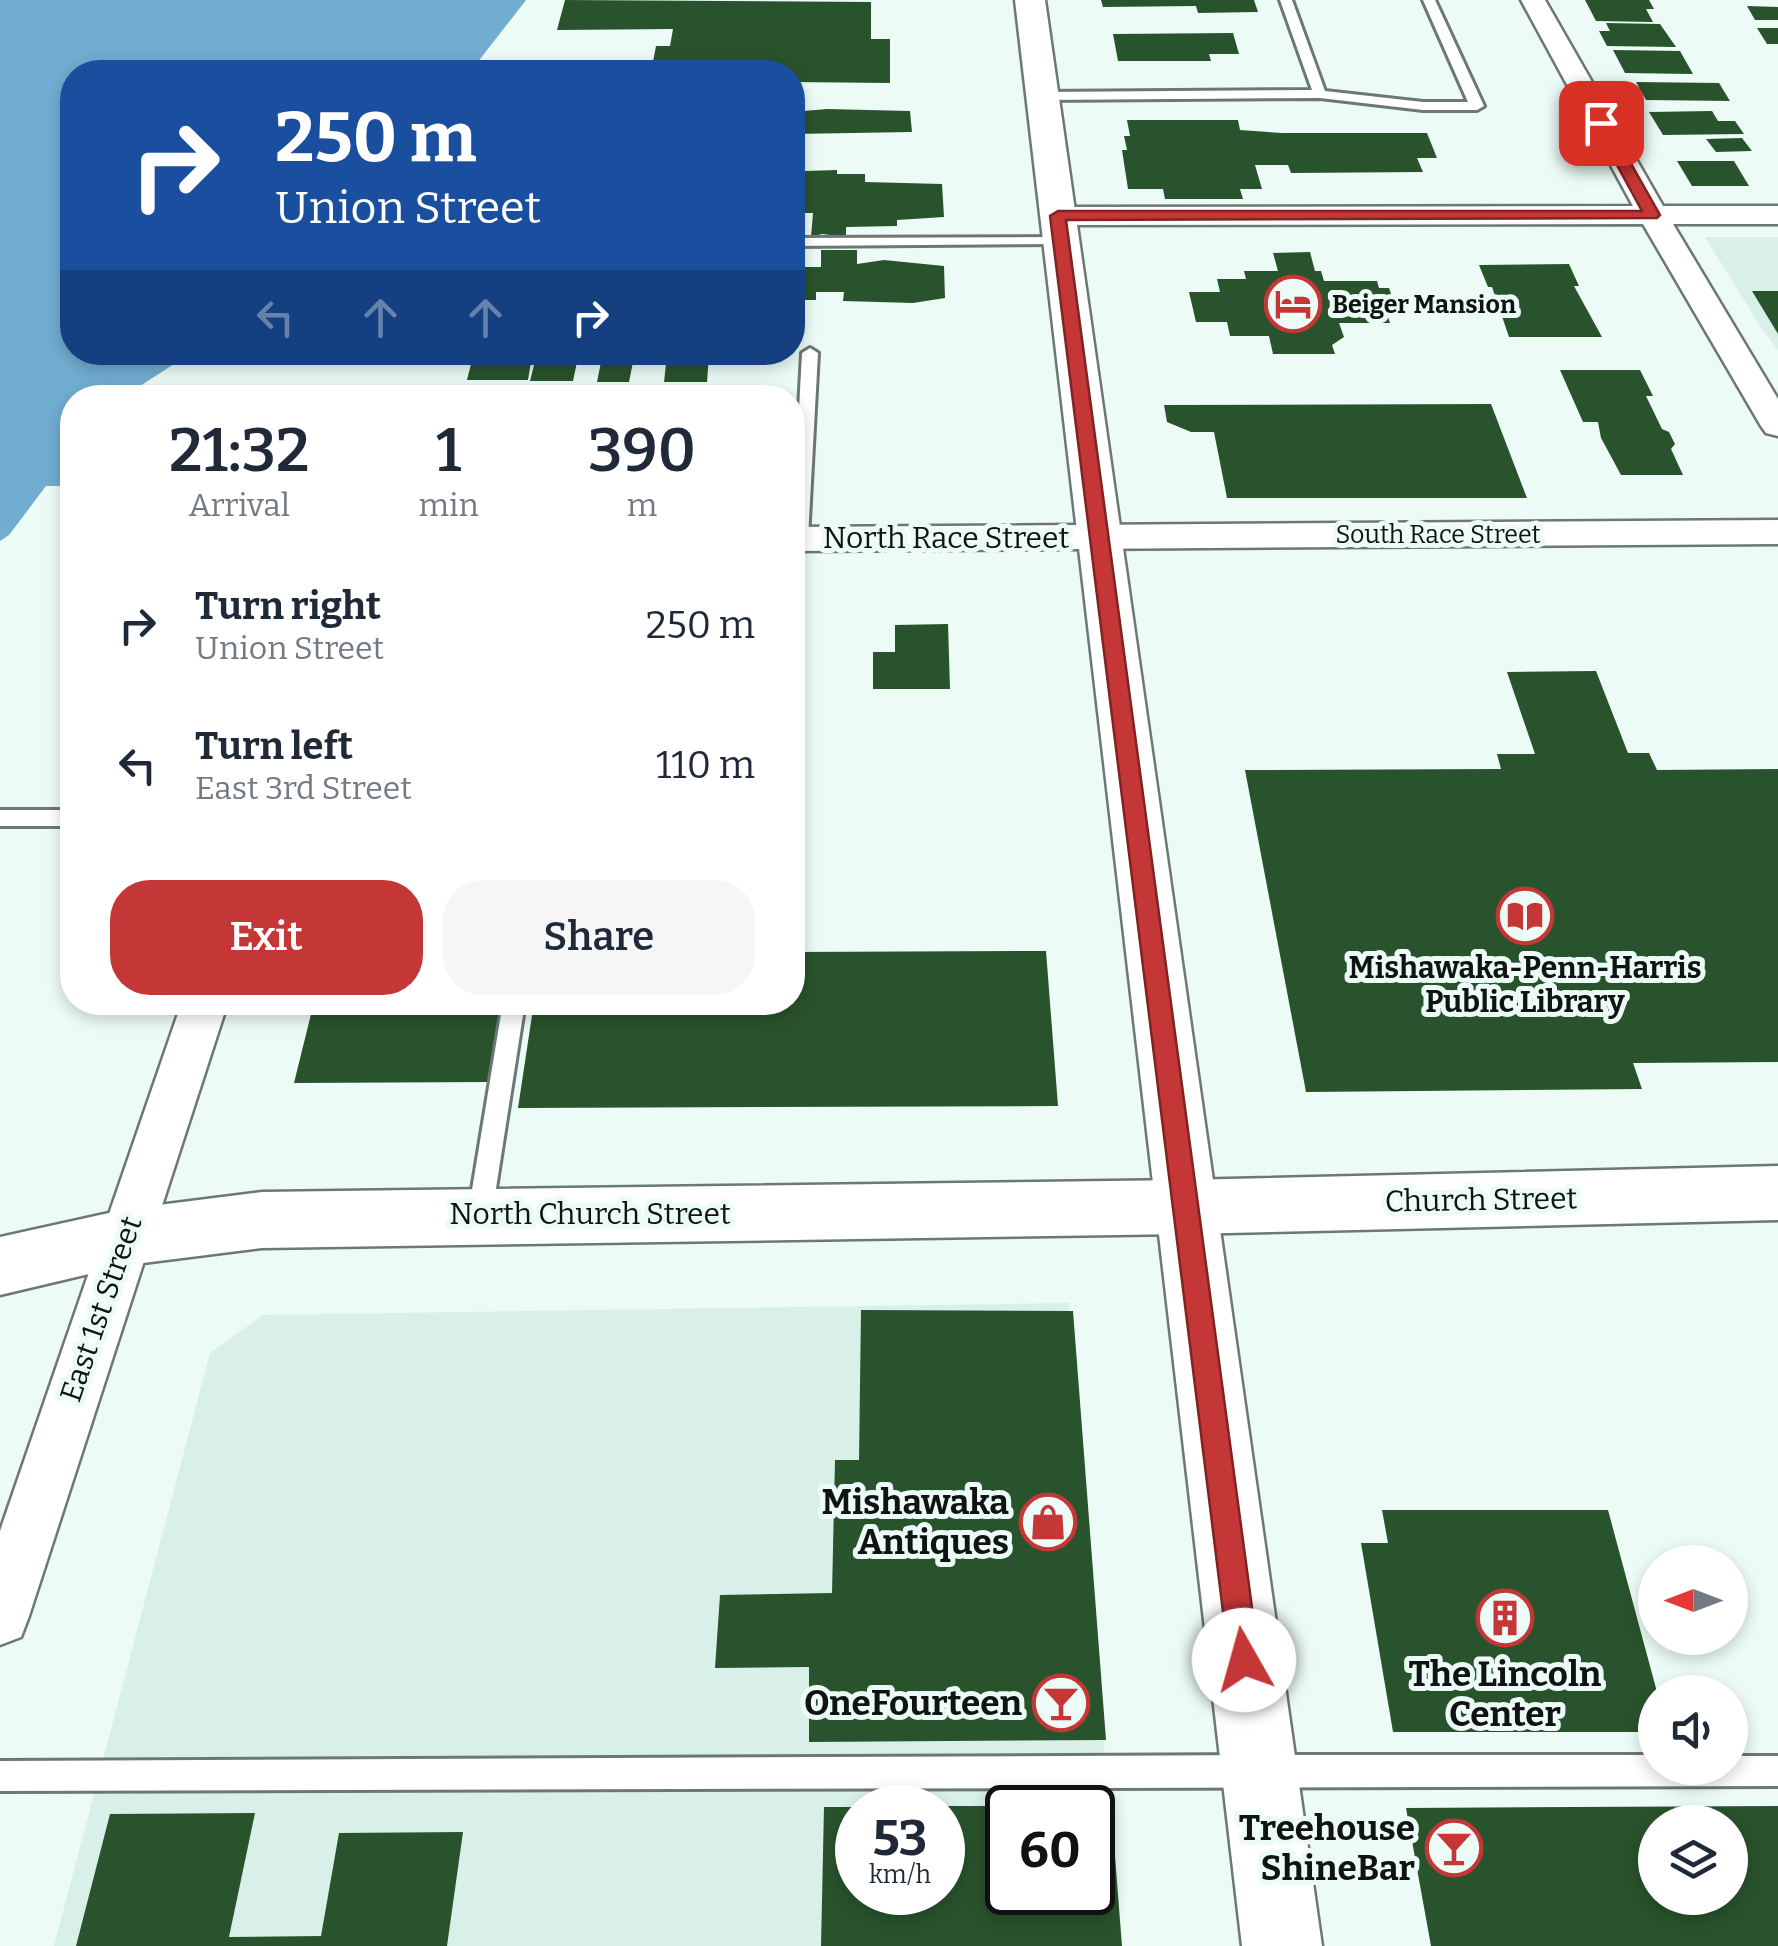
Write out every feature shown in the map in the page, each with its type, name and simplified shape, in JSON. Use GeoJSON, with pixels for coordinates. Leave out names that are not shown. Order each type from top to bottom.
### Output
{"type":"FeatureCollection","features":[{"type":"Feature","properties":{"kind":"main road"},"geometry":{"type":"LineString","coordinates":[[1030,0],[1282,1946]]}},
{"type":"Feature","properties":{"kind":"main road","name":"Church Street"},"geometry":{"type":"LineString","coordinates":[[1184,1207],[1778,1193]]}},
{"type":"Feature","properties":{"kind":"main road","name":"North Church Street"},"geometry":{"type":"LineString","coordinates":[[0,1266],[126,1236],[262,1220],[1184,1207]]}},
{"type":"Feature","properties":{"kind":"street"},"geometry":{"type":"LineString","coordinates":[[1533,0],[1652,215],[1778,426]]}},
{"type":"Feature","properties":{"kind":"street"},"geometry":{"type":"LineString","coordinates":[[1059,228],[1778,215]]}},
{"type":"Feature","properties":{"kind":"street","name":"South Race Street"},"geometry":{"type":"LineString","coordinates":[[1099,538],[1778,532]]}},
{"type":"Feature","properties":{"kind":"street","name":"North Race Street"},"geometry":{"type":"LineString","coordinates":[[805,538],[1099,538]]}},
{"type":"Feature","properties":{"kind":"street","name":"East 1st Street"},"geometry":{"type":"LineString","coordinates":[[0,1616],[201,1015]]}},
{"type":"Feature","properties":{"kind":"lane"},"geometry":{"type":"LineString","coordinates":[[1286,0],[1320,94]]}},
{"type":"Feature","properties":{"kind":"lane"},"geometry":{"type":"LineString","coordinates":[[1042,96],[1320,94],[1423,106],[1477,106],[1429,0]]}},
{"type":"Feature","properties":{"kind":"lane"},"geometry":{"type":"LineString","coordinates":[[805,241],[1059,228]]}},
{"type":"Feature","properties":{"kind":"lane"},"geometry":{"type":"LineString","coordinates":[[805,419],[810,353]]}},
{"type":"Feature","properties":{"kind":"lane"},"geometry":{"type":"LineString","coordinates":[[0,818],[60,818]]}},
{"type":"Feature","properties":{"kind":"lane"},"geometry":{"type":"LineString","coordinates":[[480,1214],[512,1015]]}},
{"type":"Feature","properties":{"kind":"lane"},"geometry":{"type":"LineString","coordinates":[[0,1776],[1778,1771]]}},
{"type":"Feature","properties":{"kind":"shaded area"},"geometry":{"type":"Polygon","coordinates":[[[1705,237],[1778,237],[1778,350],[1761,327],[1705,237]]]}},
{"type":"Feature","properties":{"kind":"shaded area"},"geometry":{"type":"Polygon","coordinates":[[[1069,1303],[1107,1785],[985,1785],[985,1915],[1115,1915],[1115,1883],[1120,1946],[54,1946],[210,1353],[263,1315],[1069,1303]]]}},
{"type":"Feature","properties":{"kind":"water"},"geometry":{"type":"Polygon","coordinates":[[[0,0],[526,0],[479,60],[60,60],[60,365],[172,365],[142,385],[60,385],[60,486],[46,486],[9,535],[0,541],[0,0]]]}},
{"type":"Feature","properties":{"kind":"building"},"geometry":{"type":"Polygon","coordinates":[[[565,0],[871,2],[871,39],[890,39],[890,83],[805,82],[805,60],[653,60],[656,46],[670,46],[673,29],[557,30],[565,0]]]}},
{"type":"Feature","properties":{"kind":"building"},"geometry":{"type":"Polygon","coordinates":[[[1101,0],[1254,0],[1258,12],[1198,13],[1196,6],[1103,7],[1101,0]]]}},
{"type":"Feature","properties":{"kind":"building"},"geometry":{"type":"Polygon","coordinates":[[[1585,0],[1649,0],[1654,9],[1646,9],[1653,22],[1596,21],[1585,0]]]}},
{"type":"Feature","properties":{"kind":"building"},"geometry":{"type":"Polygon","coordinates":[[[1747,6],[1778,7],[1778,20],[1755,20],[1747,6]]]}},
{"type":"Feature","properties":{"kind":"building"},"geometry":{"type":"Polygon","coordinates":[[[1606,23],[1660,24],[1676,47],[1607,46],[1599,31],[1610,31],[1606,23]]]}},
{"type":"Feature","properties":{"kind":"building"},"geometry":{"type":"Polygon","coordinates":[[[1757,28],[1778,28],[1778,44],[1767,44],[1757,28]]]}},
{"type":"Feature","properties":{"kind":"building"},"geometry":{"type":"Polygon","coordinates":[[[1233,33],[1239,54],[1209,54],[1211,61],[1118,61],[1113,34],[1233,33]]]}},
{"type":"Feature","properties":{"kind":"building"},"geometry":{"type":"Polygon","coordinates":[[[1613,50],[1680,51],[1693,74],[1625,73],[1613,50]]]}},
{"type":"Feature","properties":{"kind":"building"},"geometry":{"type":"Polygon","coordinates":[[[1636,82],[1719,83],[1730,101],[1646,100],[1636,82]]]}},
{"type":"Feature","properties":{"kind":"building"},"geometry":{"type":"Polygon","coordinates":[[[805,111],[910,111],[912,132],[805,134],[805,111]]]}},
{"type":"Feature","properties":{"kind":"building"},"geometry":{"type":"Polygon","coordinates":[[[1712,111],[1718,121],[1735,121],[1744,134],[1663,135],[1649,112],[1712,111]]]}},
{"type":"Feature","properties":{"kind":"building"},"geometry":{"type":"Polygon","coordinates":[[[1127,120],[1238,120],[1240,130],[1282,133],[1427,133],[1437,158],[1417,158],[1423,172],[1291,173],[1288,165],[1255,165],[1262,189],[1240,189],[1243,199],[1165,199],[1163,189],[1128,189],[1122,150],[1127,150],[1124,136],[1130,136],[1127,120]]]}},
{"type":"Feature","properties":{"kind":"building"},"geometry":{"type":"Polygon","coordinates":[[[1742,138],[1752,151],[1716,152],[1706,139],[1742,138]]]}},
{"type":"Feature","properties":{"kind":"building"},"geometry":{"type":"Polygon","coordinates":[[[1677,161],[1734,161],[1749,186],[1692,186],[1677,161]]]}},
{"type":"Feature","properties":{"kind":"building"},"geometry":{"type":"Polygon","coordinates":[[[805,171],[865,174],[865,182],[942,184],[944,217],[897,220],[897,226],[846,227],[846,237],[811,237],[813,213],[805,213],[805,171]]]}},
{"type":"Feature","properties":{"kind":"building"},"geometry":{"type":"Polygon","coordinates":[[[821,250],[857,250],[857,264],[884,260],[944,266],[945,298],[913,303],[843,301],[844,292],[816,292],[816,300],[805,300],[805,267],[821,267],[821,250]]]}},
{"type":"Feature","properties":{"kind":"building","name":"Beiger Mansion"},"geometry":{"type":"Polygon","coordinates":[[[1310,252],[1315,271],[1321,271],[1324,281],[1377,281],[1379,288],[1389,288],[1399,317],[1388,317],[1390,323],[1339,323],[1344,337],[1332,345],[1335,354],[1273,354],[1269,336],[1230,336],[1227,322],[1196,322],[1189,292],[1220,292],[1217,279],[1246,279],[1244,271],[1278,271],[1273,253],[1310,252]]]}},
{"type":"Feature","properties":{"kind":"building"},"geometry":{"type":"Polygon","coordinates":[[[1569,264],[1579,286],[1574,286],[1602,337],[1509,337],[1492,287],[1488,287],[1479,265],[1569,264]]]}},
{"type":"Feature","properties":{"kind":"building"},"geometry":{"type":"Polygon","coordinates":[[[1752,291],[1778,291],[1778,334],[1752,291]]]}},
{"type":"Feature","properties":{"kind":"building"},"geometry":{"type":"Polygon","coordinates":[[[471,365],[530,365],[528,380],[467,380],[471,365]]]}},
{"type":"Feature","properties":{"kind":"building"},"geometry":{"type":"Polygon","coordinates":[[[534,365],[576,365],[573,381],[530,381],[534,365]]]}},
{"type":"Feature","properties":{"kind":"building"},"geometry":{"type":"Polygon","coordinates":[[[600,365],[632,365],[629,382],[597,382],[600,365]]]}},
{"type":"Feature","properties":{"kind":"building"},"geometry":{"type":"Polygon","coordinates":[[[666,365],[708,365],[707,382],[664,382],[666,365]]]}},
{"type":"Feature","properties":{"kind":"building"},"geometry":{"type":"Polygon","coordinates":[[[1560,370],[1640,370],[1653,396],[1646,396],[1662,429],[1669,432],[1675,444],[1671,449],[1683,475],[1621,475],[1601,438],[1598,422],[1583,422],[1560,370]]]}},
{"type":"Feature","properties":{"kind":"building"},"geometry":{"type":"Polygon","coordinates":[[[1491,404],[1527,498],[1227,498],[1214,432],[1191,432],[1167,422],[1164,405],[1491,404]]]}},
{"type":"Feature","properties":{"kind":"building"},"geometry":{"type":"Polygon","coordinates":[[[948,624],[950,689],[873,689],[873,652],[895,652],[895,625],[948,624]]]}},
{"type":"Feature","properties":{"kind":"building","name":"Mishawaka-Penn-Harris Public Library"},"geometry":{"type":"Polygon","coordinates":[[[1596,671],[1628,753],[1649,753],[1657,770],[1778,769],[1778,1062],[1633,1063],[1642,1089],[1306,1092],[1245,770],[1501,769],[1497,754],[1535,754],[1507,672],[1596,671]]]}},
{"type":"Feature","properties":{"kind":"building"},"geometry":{"type":"Polygon","coordinates":[[[1046,951],[1058,1106],[518,1108],[532,1015],[805,1015],[805,952],[1046,951]]]}},
{"type":"Feature","properties":{"kind":"building"},"geometry":{"type":"Polygon","coordinates":[[[311,1015],[502,1015],[491,1082],[294,1083],[311,1015]]]}},
{"type":"Feature","properties":{"kind":"building"},"geometry":{"type":"Polygon","coordinates":[[[861,1310],[1073,1311],[1106,1740],[809,1742],[809,1667],[715,1668],[720,1595],[832,1593],[835,1460],[859,1460],[861,1310]]]}},
{"type":"Feature","properties":{"kind":"building","name":"The Lincoln Center"},"geometry":{"type":"Polygon","coordinates":[[[1382,1510],[1608,1510],[1638,1621],[1638,1655],[1647,1655],[1652,1675],[1638,1675],[1638,1732],[1393,1732],[1361,1543],[1388,1543],[1382,1510]]]}},
{"type":"Feature","properties":{"kind":"building"},"geometry":{"type":"Polygon","coordinates":[[[965,1806],[985,1806],[985,1915],[1115,1915],[1115,1856],[1122,1946],[821,1946],[824,1807],[835,1807],[835,1915],[965,1915],[965,1806]]]}},
{"type":"Feature","properties":{"kind":"building"},"geometry":{"type":"Polygon","coordinates":[[[1748,1806],[1778,1806],[1778,1946],[1431,1946],[1406,1808],[1638,1807],[1638,1915],[1748,1915],[1748,1806]]]}},
{"type":"Feature","properties":{"kind":"building"},"geometry":{"type":"Polygon","coordinates":[[[255,1813],[229,1937],[321,1936],[339,1833],[463,1832],[447,1946],[76,1946],[110,1814],[255,1813]]]}},
{"type":"Feature","properties":{"kind":"place","name":"Beiger Mansion"},"geometry":{"type":"Point","coordinates":[1293,304]}},
{"type":"Feature","properties":{"kind":"place","name":"Mishawaka-Penn-Harris Public Library"},"geometry":{"type":"Point","coordinates":[1525,916]}},
{"type":"Feature","properties":{"kind":"place","name":"Mishawaka Antiques"},"geometry":{"type":"Point","coordinates":[1048,1522]}},
{"type":"Feature","properties":{"kind":"place","name":"The Lincoln Center"},"geometry":{"type":"Point","coordinates":[1505,1618]}},
{"type":"Feature","properties":{"kind":"place","name":"OneFourteen"},"geometry":{"type":"Point","coordinates":[1061,1703]}},
{"type":"Feature","properties":{"kind":"place","name":"Treehouse ShineBar"},"geometry":{"type":"Point","coordinates":[1454,1848]}},
{"type":"Feature","properties":{"kind":"route"},"geometry":{"type":"LineString","coordinates":[[1244,1660],[1058,216],[1652,215],[1601,123]]}}]}
